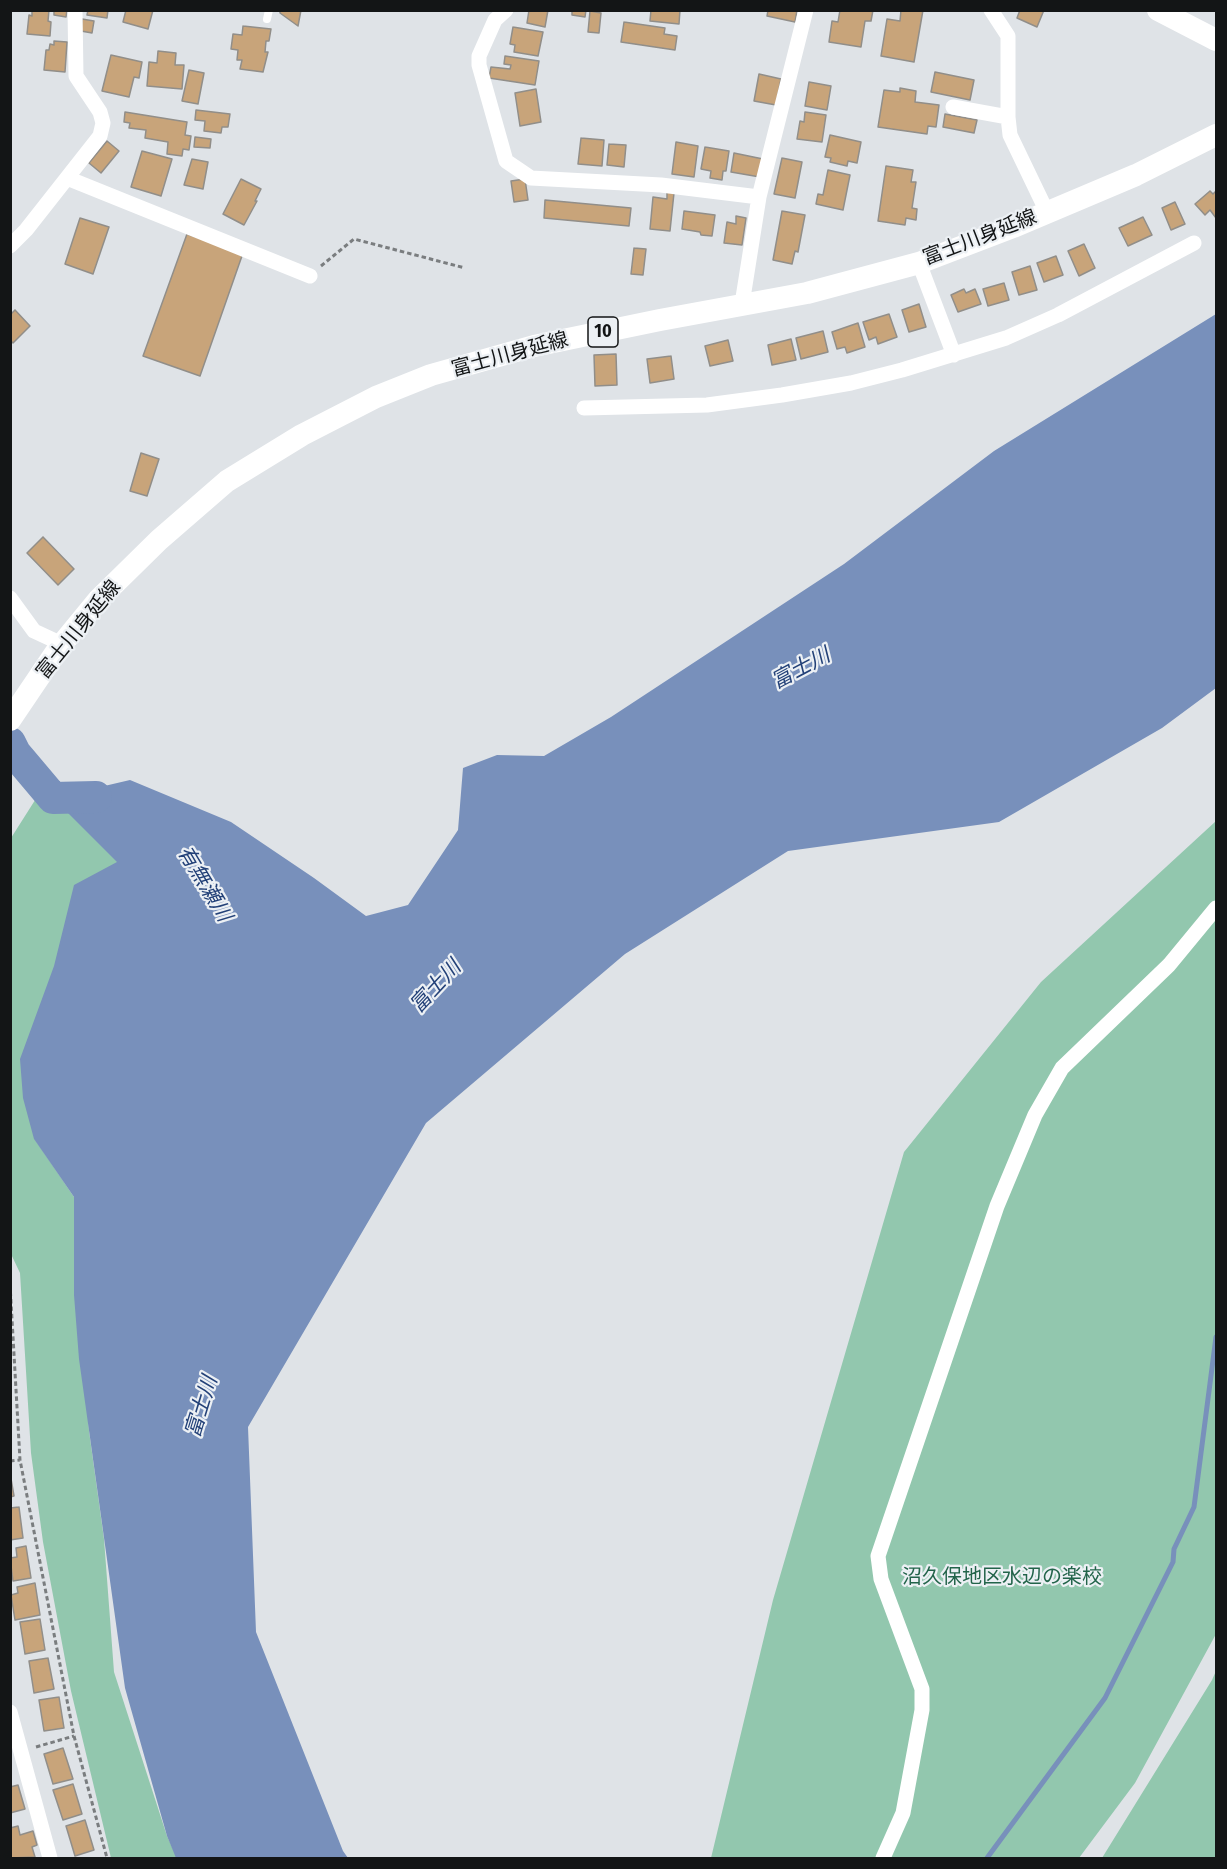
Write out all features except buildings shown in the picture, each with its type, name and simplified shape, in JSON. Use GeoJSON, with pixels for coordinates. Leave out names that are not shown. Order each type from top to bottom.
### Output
{"type":"FeatureCollection","features":[{"type":"Feature","properties":{"kind":"main road"},"geometry":{"type":"LineString","coordinates":[[1158,10],[1182,15],[1216,40]]}},
{"type":"Feature","properties":{"kind":"main road","name":"富士川身延線"},"geometry":{"type":"LineString","coordinates":[[10,720],[60,647],[99,599],[159,540],[227,481],[302,435],[376,397],[431,375],[534,346],[807,293],[919,263],[1136,175],[1216,135]]}},
{"type":"Feature","properties":{"kind":"street"},"geometry":{"type":"LineString","coordinates":[[10,246],[26,230],[100,136],[103,123],[100,112],[76,76],[75,10]]}},
{"type":"Feature","properties":{"kind":"street"},"geometry":{"type":"LineString","coordinates":[[506,10],[495,20],[479,56],[479,64],[506,161],[531,178],[661,184],[759,197]]}},
{"type":"Feature","properties":{"kind":"street"},"geometry":{"type":"LineString","coordinates":[[742,304],[759,197],[806,10]]}},
{"type":"Feature","properties":{"kind":"street"},"geometry":{"type":"LineString","coordinates":[[991,10],[1008,36],[1010,135],[1047,212]]}},
{"type":"Feature","properties":{"kind":"street"},"geometry":{"type":"LineString","coordinates":[[953,107],[1008,117]]}},
{"type":"Feature","properties":{"kind":"street"},"geometry":{"type":"LineString","coordinates":[[67,178],[310,276]]}},
{"type":"Feature","properties":{"kind":"street"},"geometry":{"type":"LineString","coordinates":[[584,408],[707,405],[851,383],[954,355],[1006,338],[1058,315],[1194,243]]}},
{"type":"Feature","properties":{"kind":"street"},"geometry":{"type":"LineString","coordinates":[[919,263],[954,355]]}},
{"type":"Feature","properties":{"kind":"street"},"geometry":{"type":"LineString","coordinates":[[10,598],[34,631],[60,647]]}},
{"type":"Feature","properties":{"kind":"street"},"geometry":{"type":"LineString","coordinates":[[883,1858],[903,1813],[922,1710],[922,1689],[881,1579],[878,1556],[997,1206],[1035,1115],[1062,1068],[1169,965],[1216,908]]}},
{"type":"Feature","properties":{"kind":"street"},"geometry":{"type":"LineString","coordinates":[[10,1712],[50,1858]]}},
{"type":"Feature","properties":{"kind":"lane"},"geometry":{"type":"LineString","coordinates":[[267,19],[269,10]]}},
{"type":"Feature","properties":{"kind":"path"},"geometry":{"type":"LineString","coordinates":[[310,276],[354,239],[465,268]]}},
{"type":"Feature","properties":{"kind":"path"},"geometry":{"type":"LineString","coordinates":[[10,1284],[20,1460],[74,1736],[107,1858]]}},
{"type":"Feature","properties":{"kind":"path"},"geometry":{"type":"LineString","coordinates":[[10,1461],[20,1460]]}},
{"type":"Feature","properties":{"kind":"path"},"geometry":{"type":"LineString","coordinates":[[21,1751],[74,1736]]}},
{"type":"Feature","properties":{"kind":"green space"},"geometry":{"type":"Polygon","coordinates":[[[44,786],[118,862],[34,1138],[74,1197],[89,1431],[104,1539],[114,1672],[167,1836],[177,1858],[111,1858],[71,1691],[43,1542],[31,1453],[20,1273],[11,1254],[11,838],[44,786]]]}},
{"type":"Feature","properties":{"kind":"green space","name":"沼久保地区水辺の楽校"},"geometry":{"type":"Polygon","coordinates":[[[1216,821],[1216,1634],[1135,1783],[1079,1858],[711,1858],[773,1600],[904,1152],[1041,982],[1216,821]]]}},
{"type":"Feature","properties":{"kind":"green space"},"geometry":{"type":"Polygon","coordinates":[[[1216,1671],[1216,1858],[1102,1858],[1212,1680],[1216,1671]]]}},
{"type":"Feature","properties":{"kind":"water","name":"富士川"},"geometry":{"type":"Polygon","coordinates":[[[1216,314],[1216,688],[1162,728],[999,822],[788,851],[625,954],[426,1123],[248,1427],[256,1632],[343,1851],[348,1858],[176,1858],[167,1836],[125,1688],[79,1359],[74,1295],[74,1197],[34,1139],[23,1098],[20,1059],[54,966],[74,885],[117,862],[53,798],[130,780],[231,822],[366,916],[408,905],[458,830],[463,768],[497,755],[544,756],[611,717],[844,564],[994,451],[1216,314]]]}},
{"type":"Feature","properties":{"kind":"waterway","name":"有無瀬川"},"geometry":{"type":"LineString","coordinates":[[10,743],[15,753],[53,798],[96,797]]}},
{"type":"Feature","properties":{"kind":"waterway"},"geometry":{"type":"LineString","coordinates":[[987,1858],[1105,1698],[1173,1562],[1174,1549],[1194,1507],[1216,1337]]}}]}
